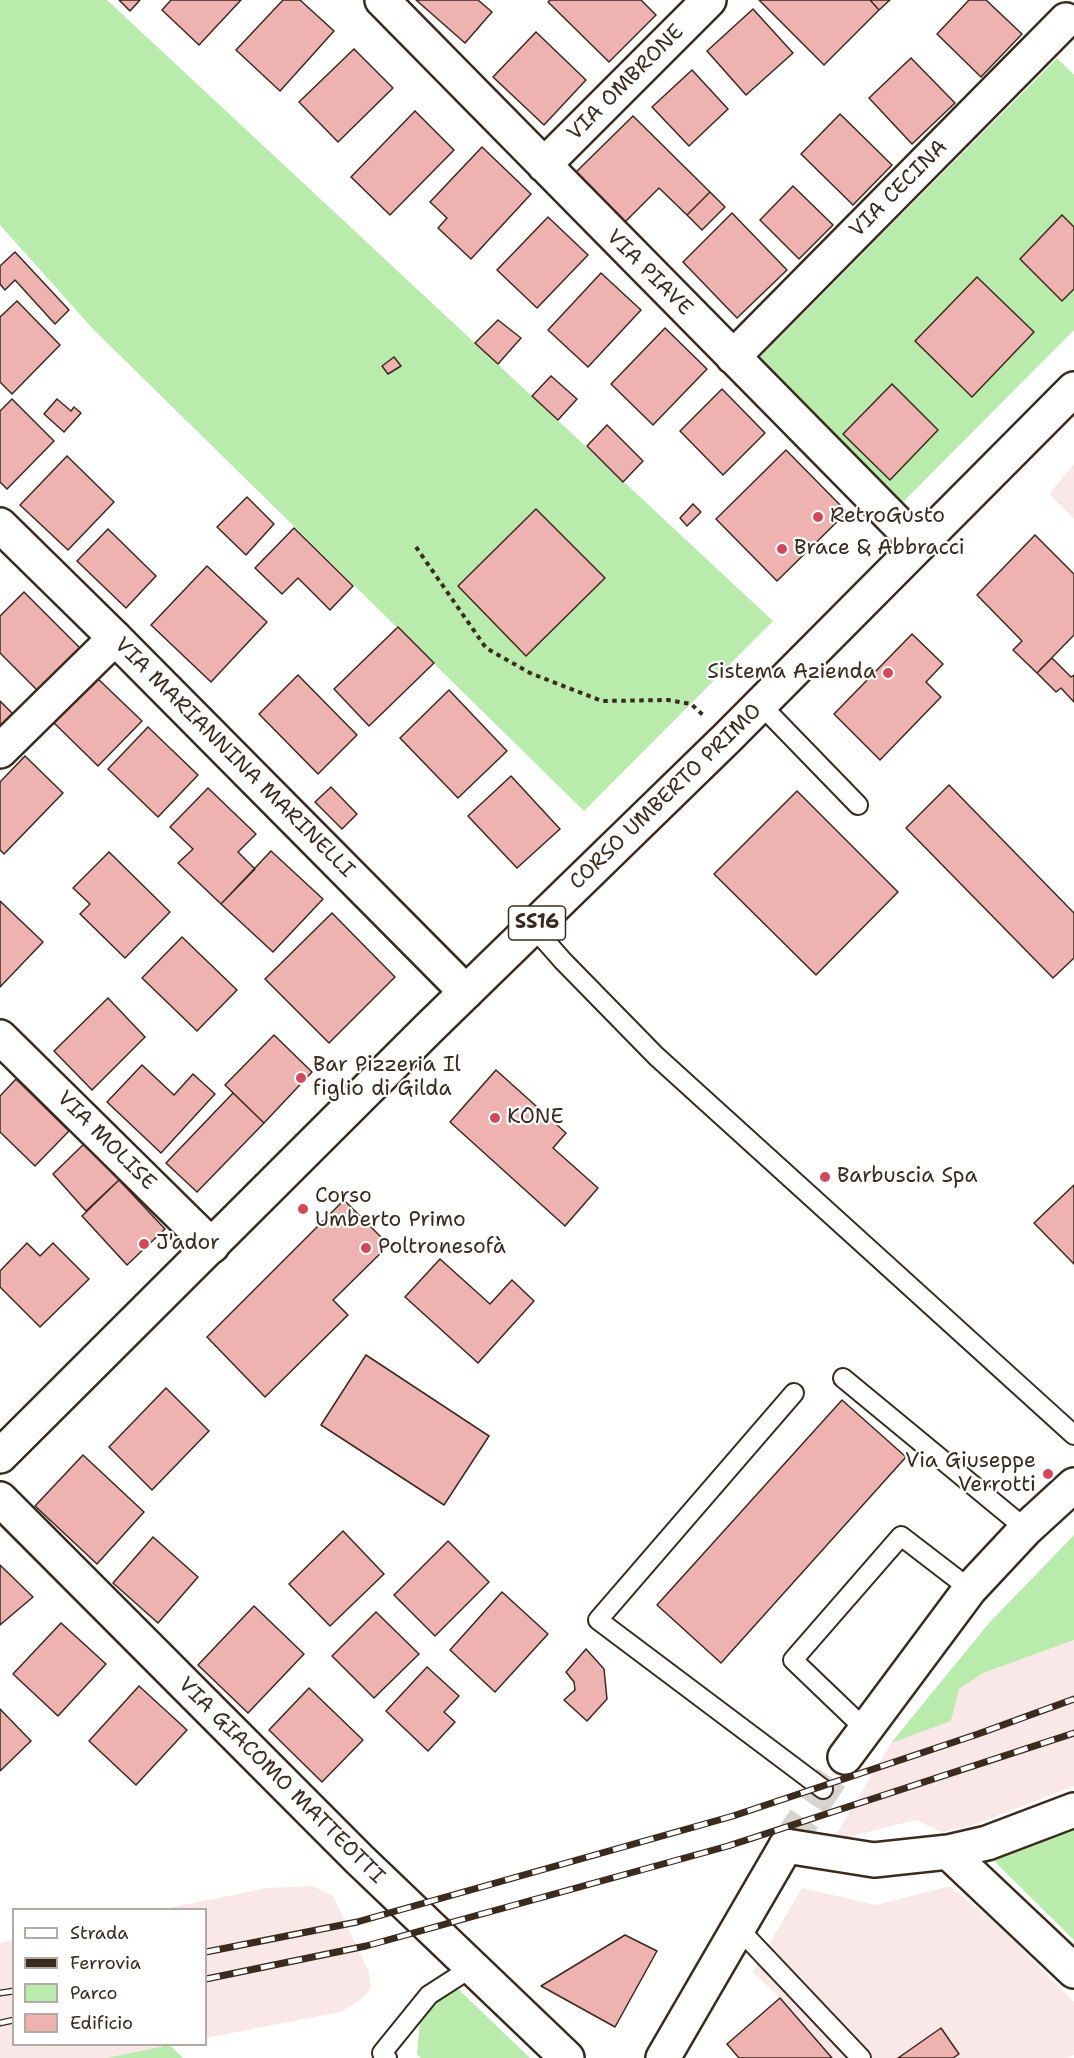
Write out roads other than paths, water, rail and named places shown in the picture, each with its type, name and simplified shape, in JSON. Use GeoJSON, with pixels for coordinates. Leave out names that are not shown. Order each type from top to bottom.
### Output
{"type":"FeatureCollection","features":[{"type":"Feature","properties":{"kind":"street","name":"VIA PIAVE"},"geometry":{"type":"LineString","coordinates":[[382,0],[918,544]]}},
{"type":"Feature","properties":{"kind":"street","name":"VIA OMBRONE"},"geometry":{"type":"LineString","coordinates":[[544,165],[709,0]]}},
{"type":"Feature","properties":{"kind":"street","name":"VIA CECINA"},"geometry":{"type":"LineString","coordinates":[[733,357],[1062,16]]}},
{"type":"Feature","properties":{"kind":"street","name":"CORSO UMBERTO PRIMO"},"geometry":{"type":"LineString","coordinates":[[0,1456],[466,992],[761,705],[1074,389]]}},
{"type":"Feature","properties":{"kind":"street","name":"VIA MARIANNINA MARINELLI"},"geometry":{"type":"LineString","coordinates":[[0,525],[466,992]]}},
{"type":"Feature","properties":{"kind":"street"},"geometry":{"type":"LineString","coordinates":[[0,751],[115,638]]}},
{"type":"Feature","properties":{"kind":"street","name":"VIA MOLISE"},"geometry":{"type":"LineString","coordinates":[[0,1037],[212,1246]]}},
{"type":"Feature","properties":{"kind":"street"},"geometry":{"type":"LineString","coordinates":[[845,1757],[970,1588],[1026,1529],[1074,1485]]}},
{"type":"Feature","properties":{"kind":"street","name":"VIA GIACOMO MATTEOTTI"},"geometry":{"type":"LineString","coordinates":[[0,1499],[359,1859],[567,2058]]}},
{"type":"Feature","properties":{"kind":"street"},"geometry":{"type":"LineString","coordinates":[[663,2058],[786,1846],[874,1860],[948,1852],[987,1843],[1074,1810]]}},
{"type":"Feature","properties":{"kind":"street"},"geometry":{"type":"LineString","coordinates":[[948,1852],[1074,1971]]}},
{"type":"Feature","properties":{"kind":"lane"},"geometry":{"type":"LineString","coordinates":[[761,705],[858,806]]}},
{"type":"Feature","properties":{"kind":"lane"},"geometry":{"type":"LineString","coordinates":[[533,927],[656,1056],[1074,1435]]}},
{"type":"Feature","properties":{"kind":"lane"},"geometry":{"type":"LineString","coordinates":[[843,1378],[1026,1529]]}},
{"type":"Feature","properties":{"kind":"lane"},"geometry":{"type":"LineString","coordinates":[[794,1393],[598,1620],[823,1789]]}},
{"type":"Feature","properties":{"kind":"lane"},"geometry":{"type":"LineString","coordinates":[[865,1729],[793,1659],[901,1536],[970,1588]]}},
{"type":"Feature","properties":{"kind":"lane"},"geometry":{"type":"LineString","coordinates":[[738,1928],[861,2058]]}},
{"type":"Feature","properties":{"kind":"lane"},"geometry":{"type":"LineString","coordinates":[[387,2058],[382,2053],[429,1995],[471,1968]]}},
{"type":"Feature","properties":{"kind":"tunnel"},"geometry":{"type":"LineString","coordinates":[[786,1846],[845,1757]]}},
{"type":"Feature","properties":{"kind":"railway"},"geometry":{"type":"LineString","coordinates":[[207,1952],[357,1922],[733,1816],[978,1734],[1074,1699]]}},
{"type":"Feature","properties":{"kind":"railway"},"geometry":{"type":"LineString","coordinates":[[207,1979],[366,1946],[728,1846],[1074,1733]]}},
{"type":"Feature","properties":{"kind":"railway"},"geometry":{"type":"LineString","coordinates":[[0,1993],[12,1991]]}},
{"type":"Feature","properties":{"kind":"railway"},"geometry":{"type":"LineString","coordinates":[[0,2023],[12,2020]]}},
{"type":"Feature","properties":{"kind":"place","name":"RetroGusto"},"geometry":{"type":"Point","coordinates":[818,517]}},
{"type":"Feature","properties":{"kind":"place","name":"Brace & Abbracci"},"geometry":{"type":"Point","coordinates":[782,549]}},
{"type":"Feature","properties":{"kind":"place","name":"Sistema Azienda"},"geometry":{"type":"Point","coordinates":[888,673]}},
{"type":"Feature","properties":{"kind":"place","name":"Bar Pizzeria Il figlio di Gilda"},"geometry":{"type":"Point","coordinates":[301,1078]}},
{"type":"Feature","properties":{"kind":"place","name":"KONE"},"geometry":{"type":"Point","coordinates":[495,1118]}},
{"type":"Feature","properties":{"kind":"place","name":"Barbuscia Spa"},"geometry":{"type":"Point","coordinates":[825,1177]}},
{"type":"Feature","properties":{"kind":"place","name":"Corso Umberto Primo"},"geometry":{"type":"Point","coordinates":[303,1209]}},
{"type":"Feature","properties":{"kind":"place","name":"J'ador"},"geometry":{"type":"Point","coordinates":[144,1244]}},
{"type":"Feature","properties":{"kind":"place","name":"Poltronesofà"},"geometry":{"type":"Point","coordinates":[366,1248]}},
{"type":"Feature","properties":{"kind":"place","name":"Via Giuseppe Verrotti"},"geometry":{"type":"Point","coordinates":[1048,1474]}}]}
